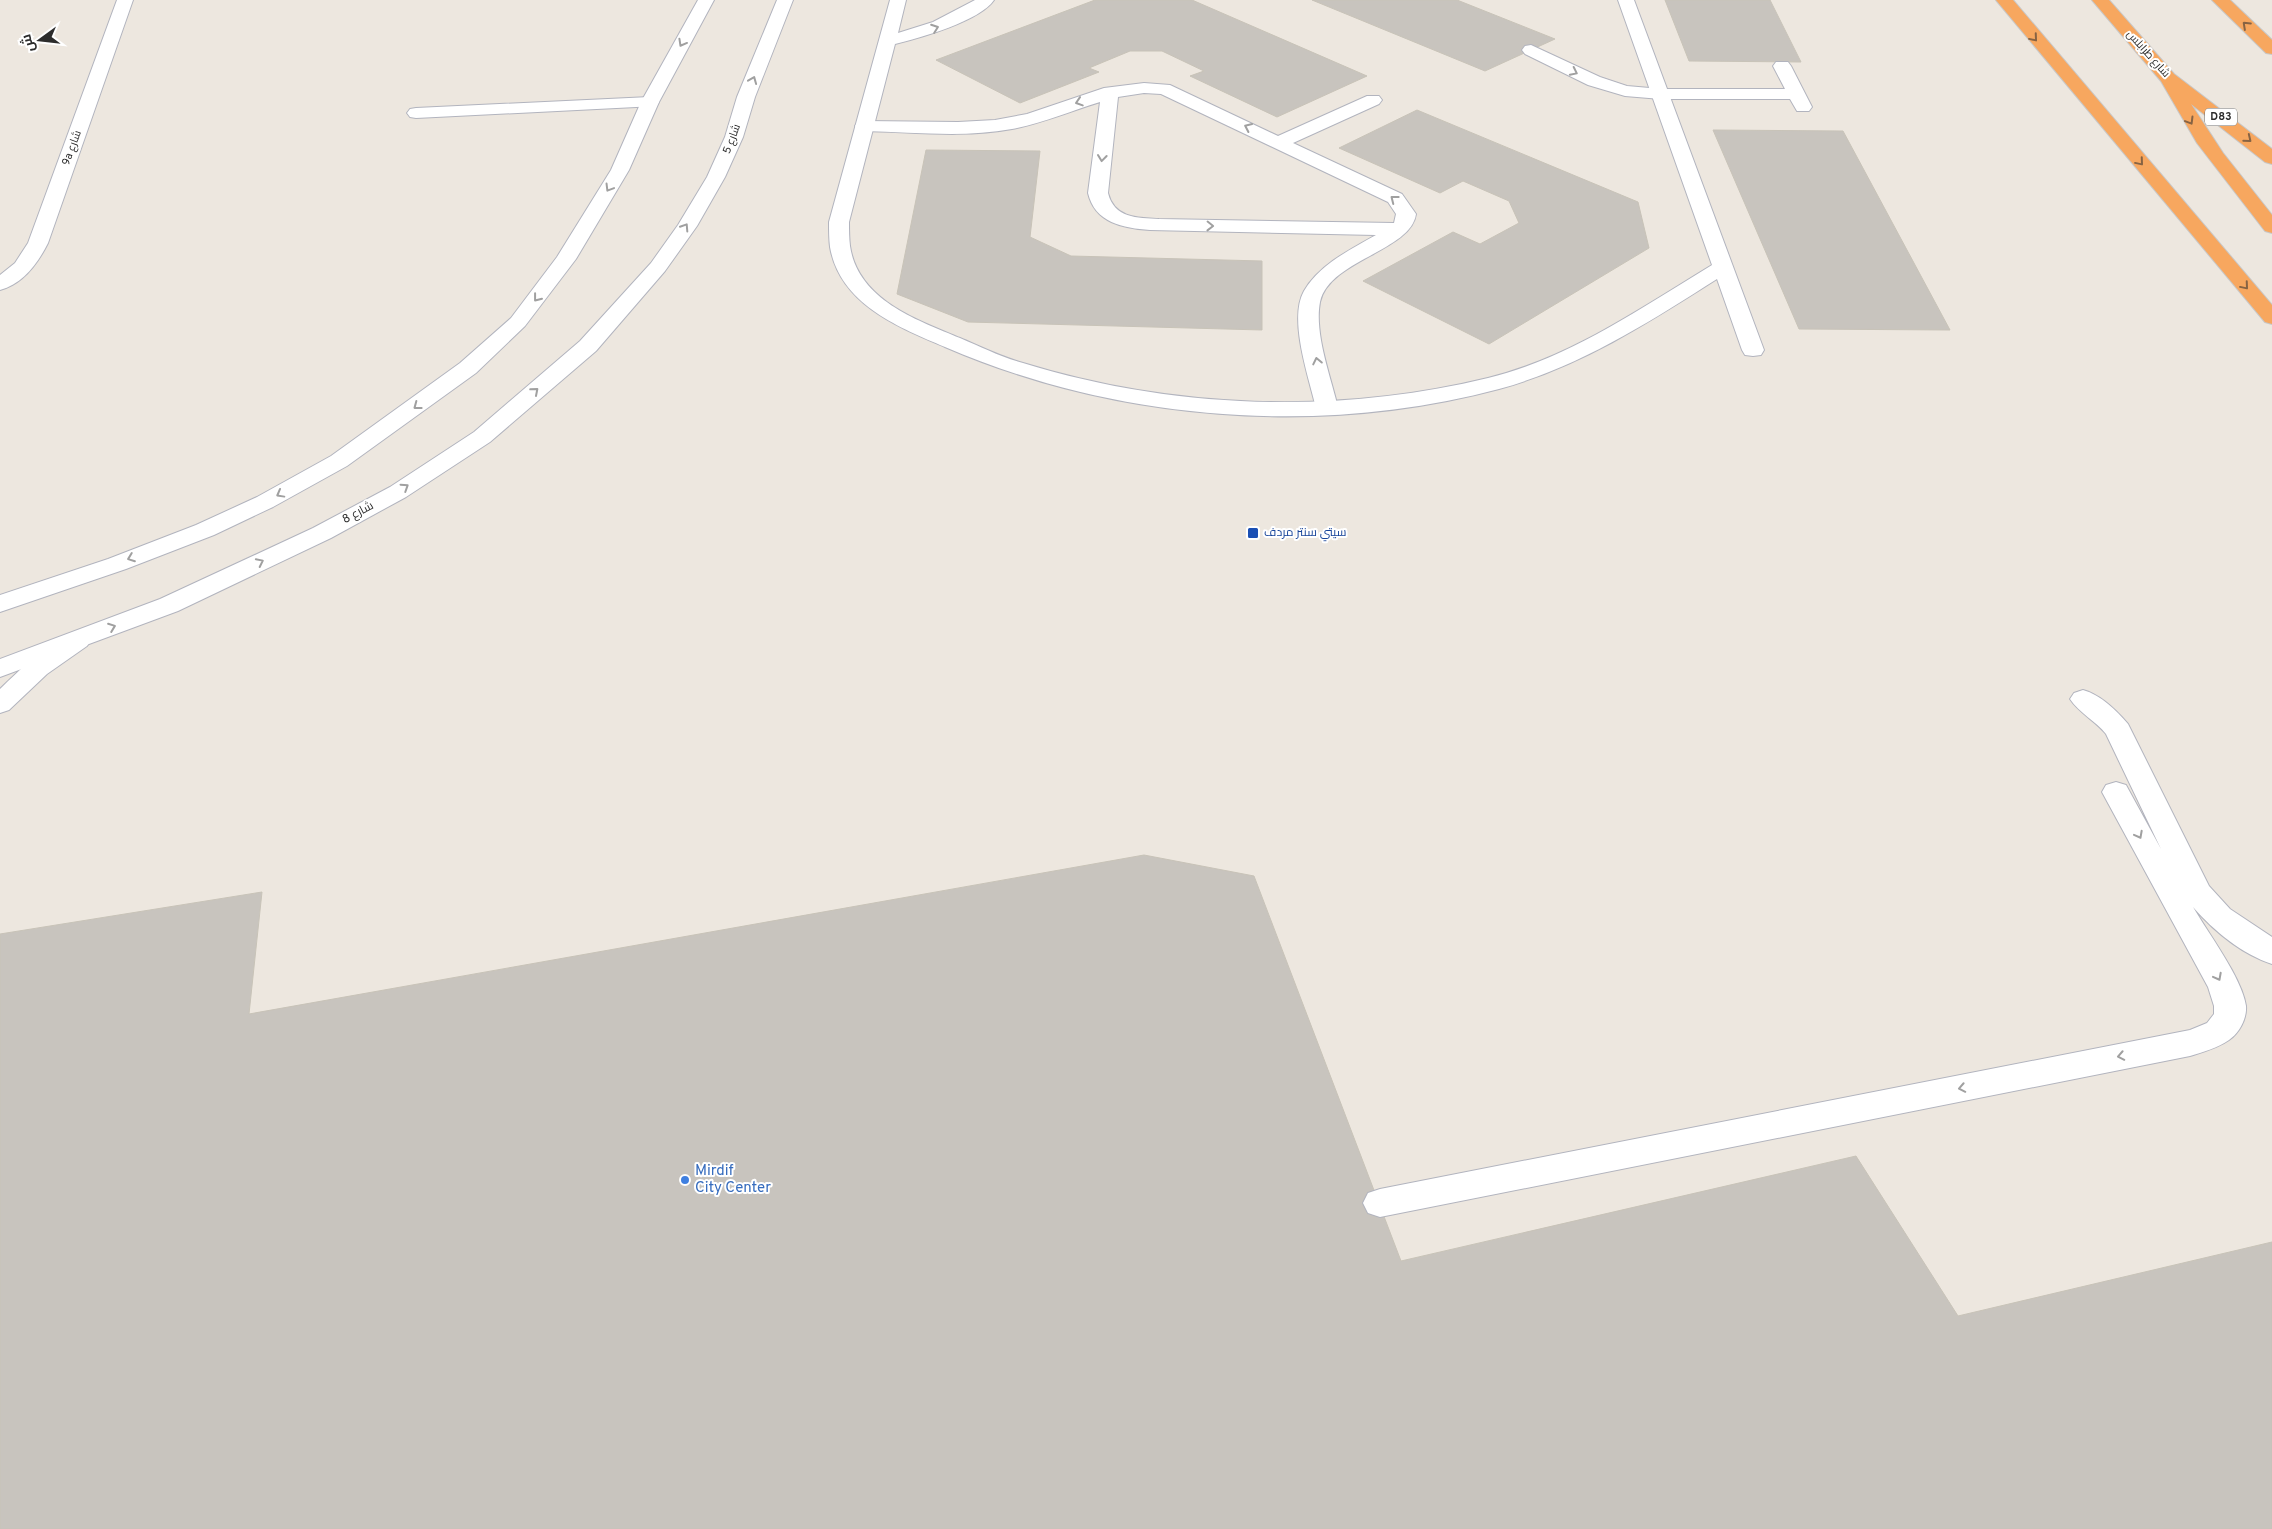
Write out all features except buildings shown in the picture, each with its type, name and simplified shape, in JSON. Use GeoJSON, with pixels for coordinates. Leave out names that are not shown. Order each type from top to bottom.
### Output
{"type":"FeatureCollection","features":[{"type":"Feature","properties":{"kind":"highway"},"geometry":{"type":"LineString","coordinates":[[2004,0],[2272,318]]}},
{"type":"Feature","properties":{"kind":"highway","name":"شارع طرابلس"},"geometry":{"type":"LineString","coordinates":[[2100,0],[2168,78],[2272,158]]}},
{"type":"Feature","properties":{"kind":"highway"},"geometry":{"type":"LineString","coordinates":[[2220,0],[2272,49]]}},
{"type":"Feature","properties":{"kind":"highway"},"geometry":{"type":"LineString","coordinates":[[2168,78],[2182,108],[2201,139],[2272,227]]}},
{"type":"Feature","properties":{"kind":"street","name":"9a شارع"},"geometry":{"type":"LineString","coordinates":[[0,284],[9,279],[30,260],[38,243],[125,0]]}},
{"type":"Feature","properties":{"kind":"street"},"geometry":{"type":"LineString","coordinates":[[0,604],[117,564],[205,530],[265,502],[339,461],[468,368],[518,322],[566,259],[620,170],[650,102],[706,0]]}},
{"type":"Feature","properties":{"kind":"street","name":"شارع 5"},"geometry":{"type":"LineString","coordinates":[[658,267],[687,226],[716,177],[734,138],[746,97],[785,0]]}},
{"type":"Feature","properties":{"kind":"street"},"geometry":{"type":"LineString","coordinates":[[898,0],[839,222],[838,241],[841,260],[852,279],[868,297],[889,313],[917,328],[1013,368],[1110,393],[1217,407],[1272,409],[1386,404],[1443,395],[1496,383],[1544,367],[1586,349],[1722,267]]}},
{"type":"Feature","properties":{"kind":"street"},"geometry":{"type":"LineString","coordinates":[[888,40],[921,33],[949,22],[986,0]]}},
{"type":"Feature","properties":{"kind":"street"},"geometry":{"type":"LineString","coordinates":[[1626,0],[1753,350]]}},
{"type":"Feature","properties":{"kind":"street"},"geometry":{"type":"LineString","coordinates":[[1531,50],[1608,87],[1643,94],[1659,88],[1797,95],[1782,66]]}},
{"type":"Feature","properties":{"kind":"street"},"geometry":{"type":"LineString","coordinates":[[864,126],[995,125],[1031,118],[1110,92],[1136,87],[1164,89],[1280,142],[1395,198],[1406,214],[1405,221],[1400,228],[1325,277],[1313,291],[1308,306],[1308,322],[1327,408]]}},
{"type":"Feature","properties":{"kind":"street"},"geometry":{"type":"LineString","coordinates":[[1110,92],[1098,193],[1103,209],[1113,216],[1125,221],[1159,225],[1400,228]]}},
{"type":"Feature","properties":{"kind":"street"},"geometry":{"type":"LineString","coordinates":[[1280,142],[1373,100]]}},
{"type":"Feature","properties":{"kind":"street"},"geometry":{"type":"LineString","coordinates":[[416,112],[650,102]]}},
{"type":"Feature","properties":{"kind":"street","name":"شارع 8"},"geometry":{"type":"LineString","coordinates":[[0,668],[169,605],[322,533],[398,492],[482,437],[588,346],[658,267]]}},
{"type":"Feature","properties":{"kind":"street"},"geometry":{"type":"LineString","coordinates":[[0,704],[38,668],[78,640]]}},
{"type":"Feature","properties":{"kind":"street"},"geometry":{"type":"LineString","coordinates":[[2083,699],[2108,718],[2118,731],[2198,893],[2220,917],[2239,932],[2272,952]]}},
{"type":"Feature","properties":{"kind":"street"},"geometry":{"type":"LineString","coordinates":[[1380,1204],[2180,1045],[2212,1037],[2226,1025],[2230,1006],[2224,990],[2116,792]]}},
{"type":"Feature","properties":{"kind":"place","name":"سيتي سنتر مردف"},"geometry":{"type":"Point","coordinates":[1253,533]}},
{"type":"Feature","properties":{"kind":"place","name":"Mirdif City Center"},"geometry":{"type":"Point","coordinates":[685,1180]}}]}
